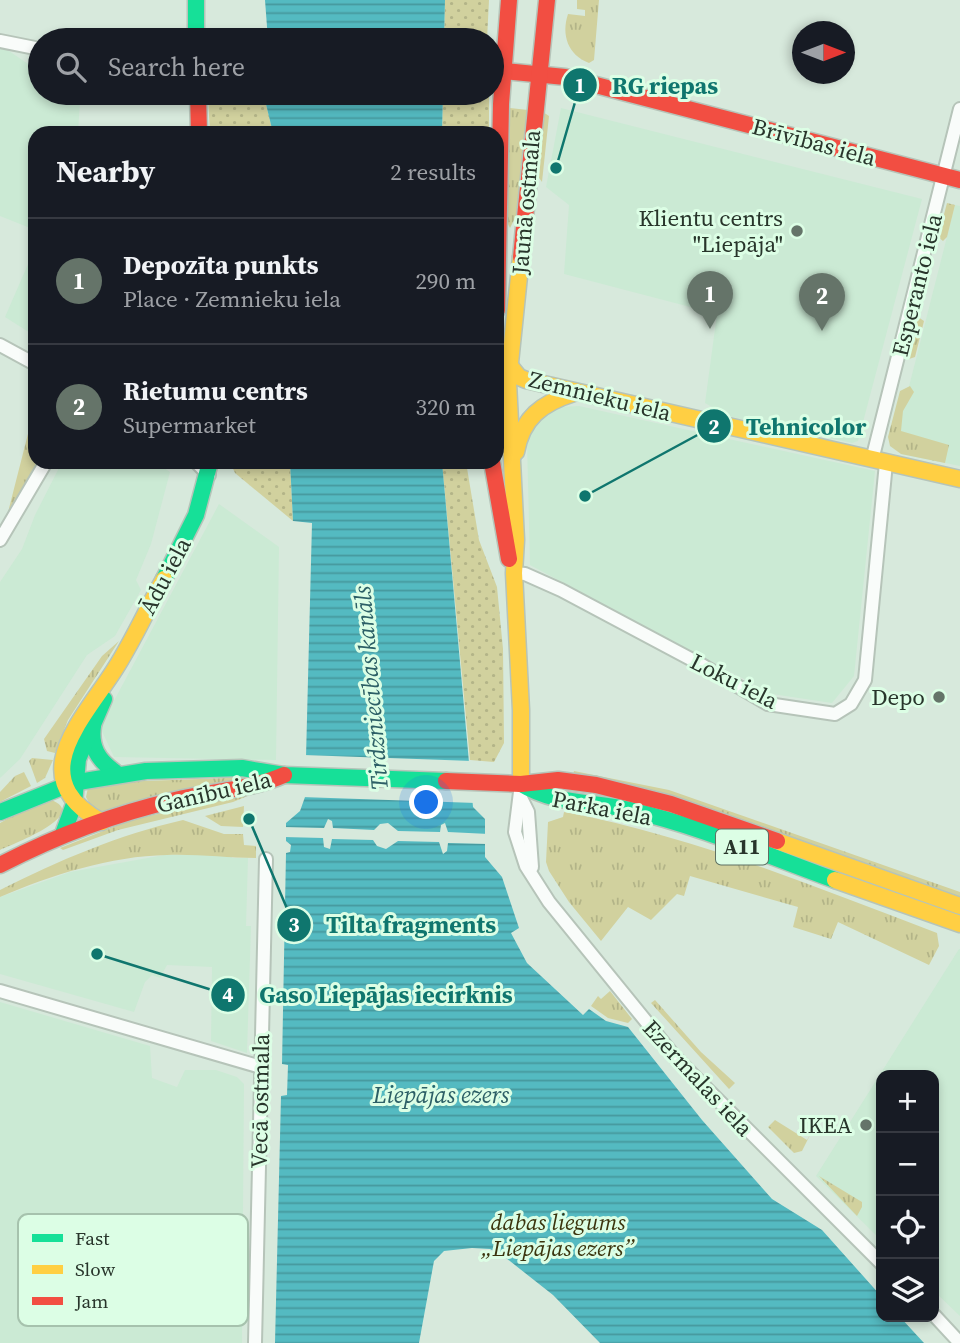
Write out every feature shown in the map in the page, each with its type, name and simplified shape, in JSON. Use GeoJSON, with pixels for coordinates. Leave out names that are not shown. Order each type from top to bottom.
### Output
{"type":"FeatureCollection","features":[{"type":"Feature","properties":{"kind":"main road"},"geometry":{"type":"LineString","coordinates":[[196,0],[197,28]]}},
{"type":"Feature","properties":{"kind":"main road","name":"Jaunā ostmala"},"geometry":{"type":"LineString","coordinates":[[504,71],[509,0]]}},
{"type":"Feature","properties":{"kind":"main road","name":"Jaunā ostmala"},"geometry":{"type":"LineString","coordinates":[[521,791],[521,710],[514,573],[513,486],[508,428],[509,365],[547,0]]}},
{"type":"Feature","properties":{"kind":"main road","name":"Brīvības iela"},"geometry":{"type":"LineString","coordinates":[[504,71],[540,73],[953,178]]}},
{"type":"Feature","properties":{"kind":"main road"},"geometry":{"type":"LineString","coordinates":[[198,105],[199,126]]}},
{"type":"Feature","properties":{"kind":"main road","name":"Jaunā ostmala"},"geometry":{"type":"LineString","coordinates":[[502,126],[503,105]]}},
{"type":"Feature","properties":{"kind":"main road","name":"Zemnieku iela"},"geometry":{"type":"LineString","coordinates":[[504,359],[519,377],[574,393],[960,479]]}},
{"type":"Feature","properties":{"kind":"main road"},"geometry":{"type":"LineString","coordinates":[[513,486],[517,438],[523,424],[548,400],[574,393]]}},
{"type":"Feature","properties":{"kind":"main road","name":"Ādu iela"},"geometry":{"type":"LineString","coordinates":[[70,783],[113,673],[195,521],[210,469]]}},
{"type":"Feature","properties":{"kind":"main road","name":"Jaunā ostmala"},"geometry":{"type":"LineString","coordinates":[[493,469],[504,543],[514,573]]}},
{"type":"Feature","properties":{"kind":"main road","name":"Ādu iela"},"geometry":{"type":"LineString","coordinates":[[64,834],[74,804],[64,762],[72,735],[92,699],[113,673]]}},
{"type":"Feature","properties":{"kind":"main road"},"geometry":{"type":"LineString","coordinates":[[95,719],[91,740],[96,755],[115,772]]}},
{"type":"Feature","properties":{"kind":"main road","name":"Ganību iela"},"geometry":{"type":"LineString","coordinates":[[115,772],[252,768],[284,775]]}},
{"type":"Feature","properties":{"kind":"main road","name":"A11"},"geometry":{"type":"LineString","coordinates":[[0,812],[37,792],[115,772]]}},
{"type":"Feature","properties":{"kind":"main road","name":"A11"},"geometry":{"type":"LineString","coordinates":[[284,775],[484,782],[521,791]]}},
{"type":"Feature","properties":{"kind":"main road","name":"Ganību iela"},"geometry":{"type":"LineString","coordinates":[[102,822],[197,795],[271,782],[284,775]]}},
{"type":"Feature","properties":{"kind":"main road","name":"Parka iela"},"geometry":{"type":"LineString","coordinates":[[521,791],[541,779],[645,797],[960,906]]}},
{"type":"Feature","properties":{"kind":"main road","name":"Parka iela"},"geometry":{"type":"LineString","coordinates":[[521,791],[542,797],[629,810],[667,821],[960,924]]}},
{"type":"Feature","properties":{"kind":"main road"},"geometry":{"type":"LineString","coordinates":[[74,804],[102,822]]}},
{"type":"Feature","properties":{"kind":"main road","name":"A11"},"geometry":{"type":"LineString","coordinates":[[0,865],[64,834],[102,822]]}},
{"type":"Feature","properties":{"kind":"street"},"geometry":{"type":"LineString","coordinates":[[0,41],[28,47]]}},
{"type":"Feature","properties":{"kind":"street","name":"Esperanto iela"},"geometry":{"type":"LineString","coordinates":[[879,461],[953,178],[960,109]]}},
{"type":"Feature","properties":{"kind":"street"},"geometry":{"type":"LineString","coordinates":[[0,345],[28,360]]}},
{"type":"Feature","properties":{"kind":"street","name":"Loku iela"},"geometry":{"type":"LineString","coordinates":[[514,573],[525,574],[561,590],[700,664],[768,704],[835,714],[851,704],[865,680],[879,461]]}},
{"type":"Feature","properties":{"kind":"street"},"geometry":{"type":"LineString","coordinates":[[0,540],[42,469]]}},
{"type":"Feature","properties":{"kind":"street","name":"Ezermalas iela"},"geometry":{"type":"LineString","coordinates":[[521,791],[514,818],[515,832],[533,878],[549,902],[675,1057],[877,1259]]}},
{"type":"Feature","properties":{"kind":"street","name":"Vecā ostmala"},"geometry":{"type":"LineString","coordinates":[[255,1343],[266,859]]}},
{"type":"Feature","properties":{"kind":"street"},"geometry":{"type":"LineString","coordinates":[[0,991],[261,1067]]}},
{"type":"Feature","properties":{"kind":"street"},"geometry":{"type":"LineString","coordinates":[[939,1320],[960,1343]]}},
{"type":"Feature","properties":{"kind":"shaded area"},"geometry":{"type":"Polygon","coordinates":[[[0,45],[28,64],[28,105],[80,105],[78,126],[28,126],[28,227],[0,216],[0,45]]]}},
{"type":"Feature","properties":{"kind":"shaded area"},"geometry":{"type":"Polygon","coordinates":[[[561,108],[922,199],[858,441],[852,443],[728,416],[705,403],[717,314],[564,274],[569,205],[546,187],[561,108]]]}},
{"type":"Feature","properties":{"kind":"shaded area"},"geometry":{"type":"Polygon","coordinates":[[[955,205],[960,206],[960,466],[901,454],[897,434],[955,205]]]}},
{"type":"Feature","properties":{"kind":"shaded area"},"geometry":{"type":"Polygon","coordinates":[[[28,264],[28,332],[5,317],[28,264]]]}},
{"type":"Feature","properties":{"kind":"shaded area"},"geometry":{"type":"Polygon","coordinates":[[[579,406],[875,471],[854,676],[832,703],[772,694],[530,565],[527,442],[533,430],[545,417],[560,407],[579,406]]]}},
{"type":"Feature","properties":{"kind":"shaded area"},"geometry":{"type":"Polygon","coordinates":[[[58,469],[166,469],[170,472],[151,544],[136,580],[141,590],[115,636],[87,655],[20,759],[0,778],[0,582],[22,549],[35,515],[58,469]]]}},
{"type":"Feature","properties":{"kind":"shaded area"},"geometry":{"type":"Polygon","coordinates":[[[219,504],[279,547],[276,760],[114,757],[100,727],[219,504]]]}},
{"type":"Feature","properties":{"kind":"shaded area"},"geometry":{"type":"Polygon","coordinates":[[[164,855],[231,855],[232,858],[248,858],[246,926],[251,926],[247,1053],[211,1041],[212,967],[167,965],[160,978],[152,975],[145,982],[134,1012],[0,974],[0,897],[70,872],[164,855]]]}},
{"type":"Feature","properties":{"kind":"shaded area"},"geometry":{"type":"Polygon","coordinates":[[[960,949],[960,1316],[939,1296],[939,1070],[883,1070],[960,949]]]}},
{"type":"Feature","properties":{"kind":"shaded area"},"geometry":{"type":"Polygon","coordinates":[[[0,1002],[150,1046],[152,1078],[177,1087],[185,1070],[216,1070],[237,1077],[244,1084],[243,1214],[18,1214],[18,1326],[242,1326],[242,1343],[0,1343],[0,1002]]]}},
{"type":"Feature","properties":{"kind":"shaded area"},"geometry":{"type":"Polygon","coordinates":[[[876,1081],[876,1235],[816,1176],[876,1081]]]}},
{"type":"Feature","properties":{"kind":"green space"},"geometry":{"type":"Polygon","coordinates":[[[445,0],[489,0],[488,28],[444,28],[445,0]]]}},
{"type":"Feature","properties":{"kind":"green space"},"geometry":{"type":"Polygon","coordinates":[[[577,0],[599,0],[594,60],[589,63],[571,50],[566,37],[568,14],[585,16],[585,10],[577,9],[577,0]]]}},
{"type":"Feature","properties":{"kind":"green space"},"geometry":{"type":"Polygon","coordinates":[[[208,105],[266,105],[271,126],[210,126],[208,105]]]}},
{"type":"Feature","properties":{"kind":"green space"},"geometry":{"type":"Polygon","coordinates":[[[443,105],[489,105],[489,126],[442,126],[443,105]]]}},
{"type":"Feature","properties":{"kind":"green space"},"geometry":{"type":"Polygon","coordinates":[[[510,108],[528,110],[516,216],[510,228],[507,222],[510,108]]]}},
{"type":"Feature","properties":{"kind":"green space"},"geometry":{"type":"Polygon","coordinates":[[[543,112],[549,116],[542,182],[537,175],[543,112]]]}},
{"type":"Feature","properties":{"kind":"green space"},"geometry":{"type":"Polygon","coordinates":[[[947,203],[955,205],[947,237],[943,241],[938,237],[947,203]]]}},
{"type":"Feature","properties":{"kind":"green space"},"geometry":{"type":"Polygon","coordinates":[[[918,317],[924,321],[915,357],[909,359],[907,354],[918,317]]]}},
{"type":"Feature","properties":{"kind":"green space"},"geometry":{"type":"Polygon","coordinates":[[[910,386],[914,392],[903,411],[901,431],[949,445],[945,463],[901,454],[890,446],[888,437],[900,391],[910,386]]]}},
{"type":"Feature","properties":{"kind":"green space"},"geometry":{"type":"Polygon","coordinates":[[[28,434],[28,469],[34,469],[5,524],[28,434]]]}},
{"type":"Feature","properties":{"kind":"green space"},"geometry":{"type":"Polygon","coordinates":[[[233,469],[290,469],[293,521],[233,469]]]}},
{"type":"Feature","properties":{"kind":"green space"},"geometry":{"type":"Polygon","coordinates":[[[443,469],[467,469],[479,540],[497,587],[503,649],[504,743],[494,762],[470,760],[443,469]]]}},
{"type":"Feature","properties":{"kind":"green space"},"geometry":{"type":"Polygon","coordinates":[[[119,641],[68,720],[55,753],[47,751],[44,739],[102,656],[119,641]]]}},
{"type":"Feature","properties":{"kind":"green space"},"geometry":{"type":"Polygon","coordinates":[[[32,758],[53,760],[45,778],[37,783],[29,761],[32,758]]]}},
{"type":"Feature","properties":{"kind":"green space"},"geometry":{"type":"Polygon","coordinates":[[[574,771],[669,790],[960,892],[960,897],[573,775],[574,771]]]}},
{"type":"Feature","properties":{"kind":"green space"},"geometry":{"type":"Polygon","coordinates":[[[24,772],[31,786],[0,802],[0,792],[15,776],[24,772]]]}},
{"type":"Feature","properties":{"kind":"green space"},"geometry":{"type":"Polygon","coordinates":[[[255,777],[102,812],[92,809],[86,797],[89,783],[255,777]]]}},
{"type":"Feature","properties":{"kind":"green space"},"geometry":{"type":"Polygon","coordinates":[[[257,792],[233,802],[118,830],[63,850],[60,848],[131,820],[257,792]]]}},
{"type":"Feature","properties":{"kind":"green space"},"geometry":{"type":"Polygon","coordinates":[[[45,798],[59,804],[62,811],[57,819],[34,835],[0,850],[0,823],[45,798]]]}},
{"type":"Feature","properties":{"kind":"green space"},"geometry":{"type":"Polygon","coordinates":[[[244,806],[243,827],[221,826],[205,816],[244,806]]]}},
{"type":"Feature","properties":{"kind":"green space"},"geometry":{"type":"Polygon","coordinates":[[[564,812],[660,835],[753,864],[937,933],[939,946],[929,965],[838,922],[831,939],[793,927],[798,907],[690,876],[684,896],[677,894],[651,920],[628,907],[601,941],[569,902],[546,862],[548,822],[563,817],[564,812]]]}},
{"type":"Feature","properties":{"kind":"green space"},"geometry":{"type":"Polygon","coordinates":[[[183,820],[224,834],[243,834],[244,845],[256,846],[256,858],[179,855],[124,859],[60,874],[0,897],[0,890],[67,859],[135,833],[183,820]]]}},
{"type":"Feature","properties":{"kind":"green space"},"geometry":{"type":"Polygon","coordinates":[[[610,991],[632,1019],[628,1023],[608,1018],[591,1006],[598,996],[601,999],[610,991]]]}},
{"type":"Feature","properties":{"kind":"green space"},"geometry":{"type":"Polygon","coordinates":[[[655,1000],[701,1052],[735,1083],[729,1089],[651,1003],[655,1000]]]}},
{"type":"Feature","properties":{"kind":"green space"},"geometry":{"type":"Polygon","coordinates":[[[775,1120],[807,1140],[811,1133],[802,1151],[794,1153],[768,1127],[775,1120]]]}},
{"type":"Feature","properties":{"kind":"green space"},"geometry":{"type":"Polygon","coordinates":[[[819,1176],[862,1202],[857,1216],[819,1176]]]}},
{"type":"Feature","properties":{"kind":"water"},"geometry":{"type":"Polygon","coordinates":[[[265,0],[445,0],[444,28],[267,28],[265,0]]]}},
{"type":"Feature","properties":{"kind":"water"},"geometry":{"type":"Polygon","coordinates":[[[266,105],[443,105],[442,126],[271,126],[266,105]]]}},
{"type":"Feature","properties":{"kind":"water","name":"Liepājas ezers"},"geometry":{"type":"Polygon","coordinates":[[[290,469],[443,469],[473,807],[485,819],[485,857],[502,877],[519,928],[511,933],[527,963],[583,1015],[589,1009],[606,1021],[628,1027],[702,1120],[772,1199],[822,1230],[876,1290],[876,1322],[905,1322],[924,1343],[600,1343],[553,1295],[506,1258],[490,1249],[472,1248],[444,1251],[434,1261],[419,1343],[275,1343],[281,1096],[287,1095],[288,1065],[282,1064],[286,853],[290,852],[291,845],[286,841],[286,823],[300,811],[305,797],[312,523],[293,521],[290,469]]]}},
{"type":"Feature","properties":{"kind":"pier"},"geometry":{"type":"Polygon","coordinates":[[[304,755],[473,761],[476,803],[301,797],[304,755]]]}},
{"type":"Feature","properties":{"kind":"pier"},"geometry":{"type":"Polygon","coordinates":[[[328,819],[332,821],[333,828],[374,830],[380,824],[388,823],[398,831],[440,832],[441,825],[445,823],[448,832],[489,834],[488,844],[448,843],[447,851],[443,854],[439,842],[398,841],[386,849],[377,846],[373,840],[332,839],[330,849],[324,847],[323,838],[283,837],[283,827],[324,828],[328,819]]]}},
{"type":"Feature","properties":{"kind":"traffic: fast"},"geometry":{"type":"LineString","coordinates":[[196,0],[196,28]]}},
{"type":"Feature","properties":{"kind":"traffic: fast"},"geometry":{"type":"LineString","coordinates":[[164,579],[196,515],[208,469]]}},
{"type":"Feature","properties":{"kind":"traffic: fast"},"geometry":{"type":"LineString","coordinates":[[63,834],[74,804],[78,759],[104,699]]}},
{"type":"Feature","properties":{"kind":"traffic: fast"},"geometry":{"type":"LineString","coordinates":[[93,726],[96,752],[115,772]]}},
{"type":"Feature","properties":{"kind":"traffic: fast"},"geometry":{"type":"LineString","coordinates":[[0,812],[72,783],[146,771],[242,768],[284,775],[446,781]]}},
{"type":"Feature","properties":{"kind":"traffic: fast"},"geometry":{"type":"LineString","coordinates":[[521,784],[547,796],[616,807],[682,824],[835,880]]}},
{"type":"Feature","properties":{"kind":"traffic: slow"},"geometry":{"type":"LineString","coordinates":[[521,257],[508,382],[516,540],[514,573],[521,710],[521,784]]}},
{"type":"Feature","properties":{"kind":"traffic: slow"},"geometry":{"type":"LineString","coordinates":[[504,359],[519,377],[526,380],[960,479]]}},
{"type":"Feature","properties":{"kind":"traffic: slow"},"geometry":{"type":"LineString","coordinates":[[516,452],[523,430],[535,414],[552,402],[574,393]]}},
{"type":"Feature","properties":{"kind":"traffic: slow"},"geometry":{"type":"LineString","coordinates":[[102,822],[78,805],[66,787],[62,768],[66,748],[75,729],[122,658],[164,579]]}},
{"type":"Feature","properties":{"kind":"traffic: slow"},"geometry":{"type":"LineString","coordinates":[[777,841],[960,906]]}},
{"type":"Feature","properties":{"kind":"traffic: slow"},"geometry":{"type":"LineString","coordinates":[[835,880],[960,924]]}},
{"type":"Feature","properties":{"kind":"traffic: jam"},"geometry":{"type":"LineString","coordinates":[[504,65],[509,0]]}},
{"type":"Feature","properties":{"kind":"traffic: jam"},"geometry":{"type":"LineString","coordinates":[[521,257],[547,0]]}},
{"type":"Feature","properties":{"kind":"traffic: jam"},"geometry":{"type":"LineString","coordinates":[[504,71],[565,77],[960,180]]}},
{"type":"Feature","properties":{"kind":"traffic: jam"},"geometry":{"type":"LineString","coordinates":[[198,105],[199,126]]}},
{"type":"Feature","properties":{"kind":"traffic: jam"},"geometry":{"type":"LineString","coordinates":[[501,105],[501,126]]}},
{"type":"Feature","properties":{"kind":"traffic: jam"},"geometry":{"type":"LineString","coordinates":[[493,469],[509,559]]}},
{"type":"Feature","properties":{"kind":"traffic: jam"},"geometry":{"type":"LineString","coordinates":[[0,865],[64,835],[130,812],[258,784],[284,775]]}},
{"type":"Feature","properties":{"kind":"traffic: jam"},"geometry":{"type":"LineString","coordinates":[[446,781],[521,784],[558,780],[596,785],[671,804],[777,841]]}},
{"type":"Feature","properties":{"kind":"place","name":"RG riepas"},"geometry":{"type":"Point","coordinates":[556,168]}},
{"type":"Feature","properties":{"kind":"place","name":"Klientu centrs \"Liepāja\""},"geometry":{"type":"Point","coordinates":[797,231]}},
{"type":"Feature","properties":{"kind":"place","name":"Depozīta punkts"},"geometry":{"type":"Point","coordinates":[710,329]}},
{"type":"Feature","properties":{"kind":"place","name":"Rietumu centrs"},"geometry":{"type":"Point","coordinates":[822,331]}},
{"type":"Feature","properties":{"kind":"place","name":"Tehnicolor"},"geometry":{"type":"Point","coordinates":[585,496]}},
{"type":"Feature","properties":{"kind":"place","name":"Depo"},"geometry":{"type":"Point","coordinates":[939,697]}},
{"type":"Feature","properties":{"kind":"place","name":"Tilta fragments"},"geometry":{"type":"Point","coordinates":[249,819]}},
{"type":"Feature","properties":{"kind":"place","name":"Gaso Liepājas iecirknis"},"geometry":{"type":"Point","coordinates":[97,954]}},
{"type":"Feature","properties":{"kind":"place","name":"IKEA"},"geometry":{"type":"Point","coordinates":[866,1125]}},
{"type":"Feature","properties":{"kind":"water label","name":"Tirdzniecības kanāls"},"geometry":{"type":"Point","coordinates":[371,688]}},
{"type":"Feature","properties":{"kind":"park label","name":"dabas liegums „Liepājas ezers”"},"geometry":{"type":"Point","coordinates":[558,1235]}}]}
